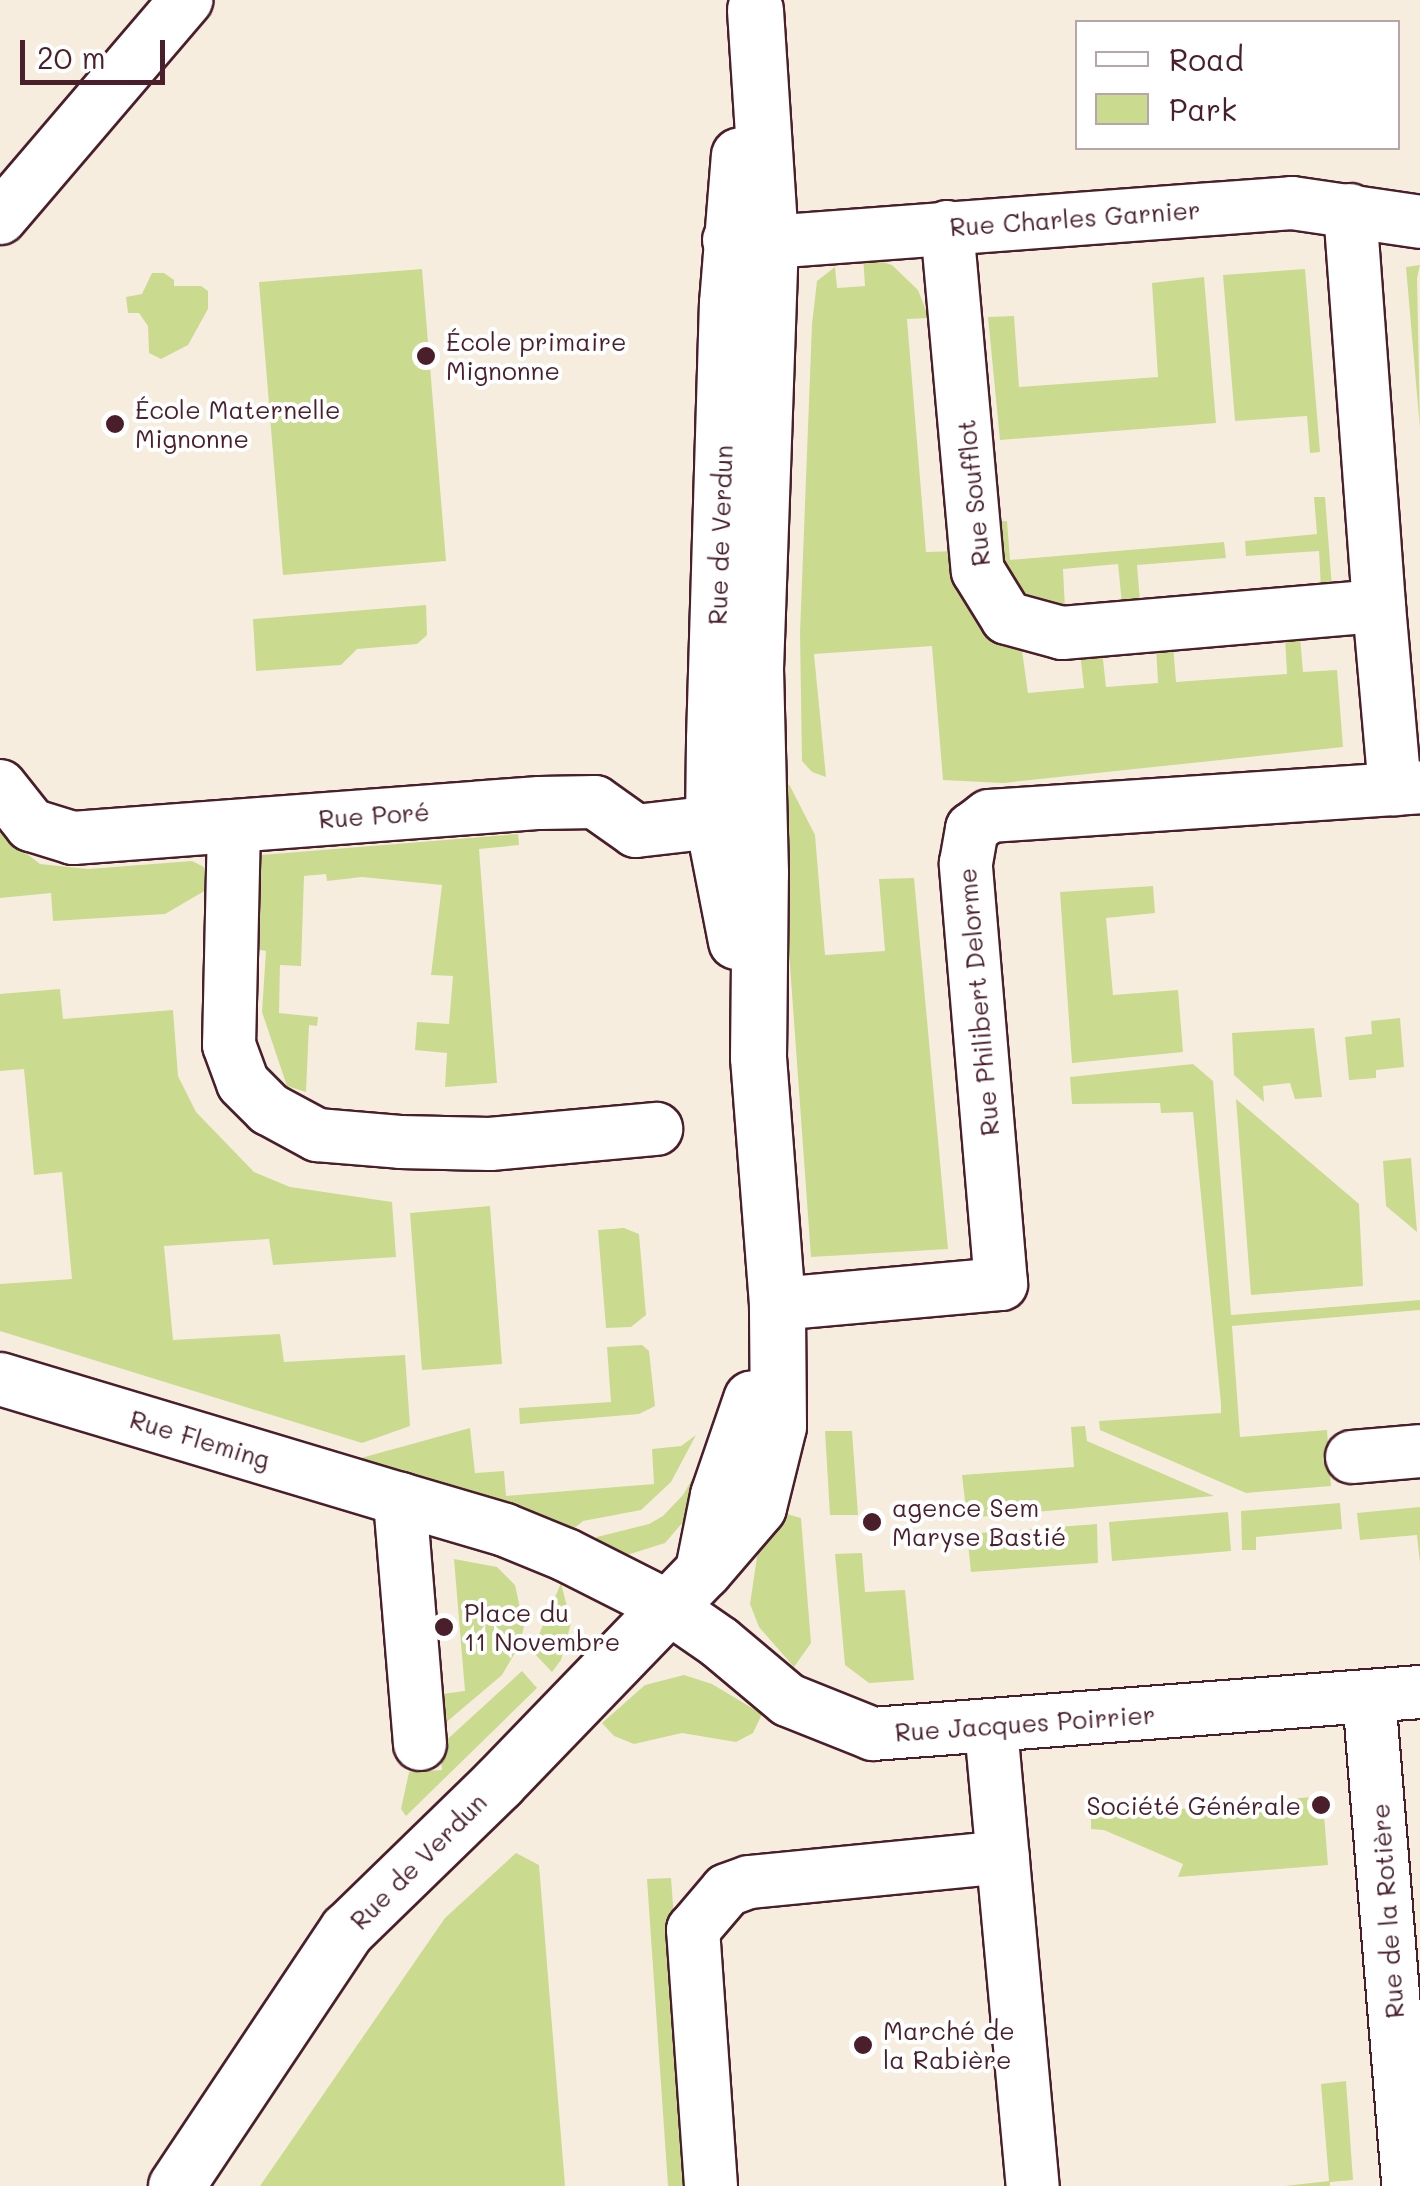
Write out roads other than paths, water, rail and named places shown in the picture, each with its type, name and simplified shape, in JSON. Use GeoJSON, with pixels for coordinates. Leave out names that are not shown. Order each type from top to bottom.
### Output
{"type":"FeatureCollection","features":[{"type":"Feature","properties":{"kind":"main road","name":"Rue de Verdun"},"geometry":{"type":"LineString","coordinates":[[176,2186],[347,1930],[498,1782],[685,1589],[758,1507],[778,1426],[776,1304],[736,820],[755,670],[750,241],[756,5]]}},
{"type":"Feature","properties":{"kind":"street"},"geometry":{"type":"LineString","coordinates":[[0,218],[186,0]]}},
{"type":"Feature","properties":{"kind":"street","name":"Rue Charles Garnier"},"geometry":{"type":"LineString","coordinates":[[750,241],[1292,203],[1420,222]]}},
{"type":"Feature","properties":{"kind":"street"},"geometry":{"type":"LineString","coordinates":[[1350,210],[1379,606],[1407,788]]}},
{"type":"Feature","properties":{"kind":"street","name":"Rue Soufflot"},"geometry":{"type":"LineString","coordinates":[[947,227],[978,571],[1006,618],[1062,634],[1379,606]]}},
{"type":"Feature","properties":{"kind":"street","name":"Rue Poré"},"geometry":{"type":"LineString","coordinates":[[0,786],[30,825],[73,838],[594,802],[636,830],[736,820]]}},
{"type":"Feature","properties":{"kind":"street","name":"Rue Philibert Delorme"},"geometry":{"type":"LineString","coordinates":[[776,1304],[1001,1284],[967,876],[966,846],[972,828],[989,816],[1407,788]]}},
{"type":"Feature","properties":{"kind":"street"},"geometry":{"type":"LineString","coordinates":[[234,826],[229,1045],[243,1083],[270,1109],[317,1134],[400,1142],[490,1144],[656,1130]]}},
{"type":"Feature","properties":{"kind":"street","name":"Rue Fleming"},"geometry":{"type":"LineString","coordinates":[[0,1379],[400,1499]]}},
{"type":"Feature","properties":{"kind":"street"},"geometry":{"type":"LineString","coordinates":[[1352,1457],[1420,1451]]}},
{"type":"Feature","properties":{"kind":"street"},"geometry":{"type":"LineString","coordinates":[[420,1744],[400,1499],[685,1589]]}},
{"type":"Feature","properties":{"kind":"street","name":"Rue Jacques Poirrier"},"geometry":{"type":"LineString","coordinates":[[685,1589],[719,1642],[788,1700],[873,1734],[991,1728],[1395,1694]]}},
{"type":"Feature","properties":{"kind":"street","name":"Rue de la Rotière"},"geometry":{"type":"LineString","coordinates":[[1395,1694],[1408,2186]]}},
{"type":"Feature","properties":{"kind":"street"},"geometry":{"type":"LineString","coordinates":[[991,1728],[1033,2186]]}},
{"type":"Feature","properties":{"kind":"street"},"geometry":{"type":"LineString","coordinates":[[711,2186],[693,1930],[727,1890],[749,1882],[1003,1857]]}},
{"type":"Feature","properties":{"kind":"place","name":"École primaire Mignonne"},"geometry":{"type":"Point","coordinates":[426,356]}},
{"type":"Feature","properties":{"kind":"place","name":"École Maternelle Mignonne"},"geometry":{"type":"Point","coordinates":[115,424]}},
{"type":"Feature","properties":{"kind":"place","name":"agence Sem Maryse Bastié"},"geometry":{"type":"Point","coordinates":[872,1522]}},
{"type":"Feature","properties":{"kind":"place","name":"Place du 11 Novembre"},"geometry":{"type":"Point","coordinates":[444,1627]}},
{"type":"Feature","properties":{"kind":"place","name":"Société Générale"},"geometry":{"type":"Point","coordinates":[1321,1805]}},
{"type":"Feature","properties":{"kind":"place","name":"Marché de la Rabière"},"geometry":{"type":"Point","coordinates":[863,2045]}}]}
